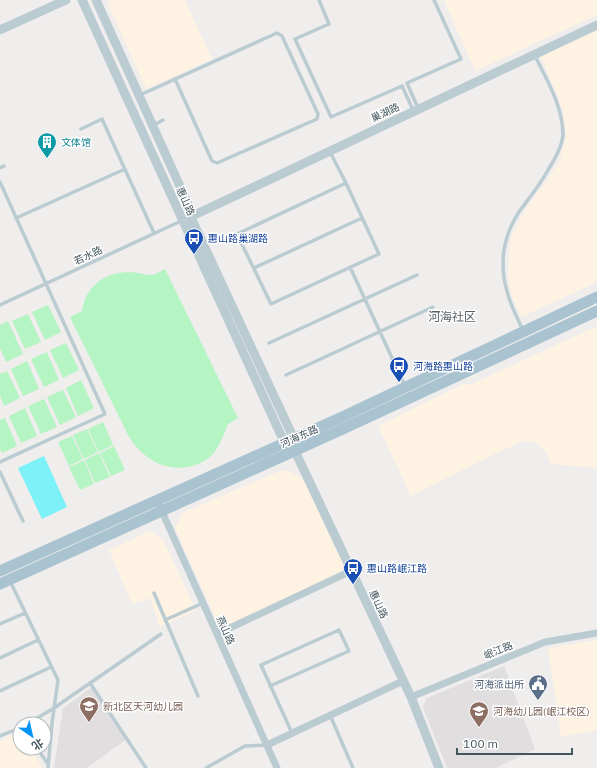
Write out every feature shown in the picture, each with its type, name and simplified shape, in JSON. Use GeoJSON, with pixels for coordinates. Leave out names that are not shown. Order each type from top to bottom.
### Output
{"type":"FeatureCollection","features":[{"type":"Feature","properties":{"kind":"main road","name":"河海东路"},"geometry":{"type":"LineString","coordinates":[[0,571],[289,441],[597,298]]}},
{"type":"Feature","properties":{"kind":"main road","name":"河海东路"},"geometry":{"type":"LineString","coordinates":[[5,582],[295,451],[597,311]]}},
{"type":"Feature","properties":{"kind":"street"},"geometry":{"type":"LineString","coordinates":[[0,30],[66,0]]}},
{"type":"Feature","properties":{"kind":"street","name":"惠山路"},"geometry":{"type":"LineString","coordinates":[[82,0],[182,220],[295,451],[411,697],[439,768]]}},
{"type":"Feature","properties":{"kind":"street","name":"惠山路"},"geometry":{"type":"LineString","coordinates":[[96,0],[188,204],[192,222],[289,441]]}},
{"type":"Feature","properties":{"kind":"street","name":"巢湖路"},"geometry":{"type":"LineString","coordinates":[[182,220],[597,25]]}},
{"type":"Feature","properties":{"kind":"street","name":"燕山路"},"geometry":{"type":"LineString","coordinates":[[157,500],[277,768]]}},
{"type":"Feature","properties":{"kind":"street"},"geometry":{"type":"LineString","coordinates":[[217,634],[351,571]]}},
{"type":"Feature","properties":{"kind":"street","name":"岷江路"},"geometry":{"type":"LineString","coordinates":[[411,697],[545,642],[597,633]]}},
{"type":"Feature","properties":{"kind":"street"},"geometry":{"type":"LineString","coordinates":[[267,745],[403,681]]}},
{"type":"Feature","properties":{"kind":"lane"},"geometry":{"type":"LineString","coordinates":[[319,0],[329,24],[295,39],[331,117],[402,86],[416,110]]}},
{"type":"Feature","properties":{"kind":"lane"},"geometry":{"type":"LineString","coordinates":[[416,110],[406,84],[461,59],[434,0]]}},
{"type":"Feature","properties":{"kind":"lane"},"geometry":{"type":"LineString","coordinates":[[139,95],[277,33],[282,36],[318,114],[317,119],[216,163],[212,161],[176,79]]}},
{"type":"Feature","properties":{"kind":"lane"},"geometry":{"type":"LineString","coordinates":[[524,332],[507,292],[502,267],[505,242],[518,214],[543,179],[556,156],[563,135],[561,116],[554,96],[534,54]]}},
{"type":"Feature","properties":{"kind":"lane"},"geometry":{"type":"LineString","coordinates":[[183,111],[189,109]]}},
{"type":"Feature","properties":{"kind":"lane"},"geometry":{"type":"LineString","coordinates":[[81,129],[102,119],[154,233]]}},
{"type":"Feature","properties":{"kind":"lane"},"geometry":{"type":"LineString","coordinates":[[153,125],[164,120]]}},
{"type":"Feature","properties":{"kind":"lane"},"geometry":{"type":"LineString","coordinates":[[330,150],[346,183],[379,254],[271,304],[237,234],[346,183]]}},
{"type":"Feature","properties":{"kind":"lane"},"geometry":{"type":"LineString","coordinates":[[0,168],[4,166]]}},
{"type":"Feature","properties":{"kind":"lane"},"geometry":{"type":"LineString","coordinates":[[16,218],[125,170]]}},
{"type":"Feature","properties":{"kind":"lane"},"geometry":{"type":"LineString","coordinates":[[0,182],[105,414],[0,462]]}},
{"type":"Feature","properties":{"kind":"lane"},"geometry":{"type":"LineString","coordinates":[[254,268],[362,218]]}},
{"type":"Feature","properties":{"kind":"lane","name":"若水路"},"geometry":{"type":"LineString","coordinates":[[0,305],[182,220]]}},
{"type":"Feature","properties":{"kind":"lane"},"geometry":{"type":"LineString","coordinates":[[350,267],[406,387]]}},
{"type":"Feature","properties":{"kind":"lane"},"geometry":{"type":"LineString","coordinates":[[269,343],[417,275]]}},
{"type":"Feature","properties":{"kind":"lane"},"geometry":{"type":"LineString","coordinates":[[286,375],[433,308]]}},
{"type":"Feature","properties":{"kind":"lane"},"geometry":{"type":"LineString","coordinates":[[0,472],[23,521]]}},
{"type":"Feature","properties":{"kind":"lane"},"geometry":{"type":"LineString","coordinates":[[5,582],[25,613],[58,680],[48,767]]}},
{"type":"Feature","properties":{"kind":"lane"},"geometry":{"type":"LineString","coordinates":[[154,593],[198,696]]}},
{"type":"Feature","properties":{"kind":"lane"},"geometry":{"type":"LineString","coordinates":[[166,620],[203,603]]}},
{"type":"Feature","properties":{"kind":"lane"},"geometry":{"type":"LineString","coordinates":[[0,624],[25,613]]}},
{"type":"Feature","properties":{"kind":"lane"},"geometry":{"type":"LineString","coordinates":[[270,686],[348,651],[339,630],[261,665],[270,686],[292,733]]}},
{"type":"Feature","properties":{"kind":"lane"},"geometry":{"type":"LineString","coordinates":[[40,716],[161,634]]}},
{"type":"Feature","properties":{"kind":"lane"},"geometry":{"type":"LineString","coordinates":[[0,658],[38,640]]}},
{"type":"Feature","properties":{"kind":"lane"},"geometry":{"type":"LineString","coordinates":[[0,691],[51,667]]}},
{"type":"Feature","properties":{"kind":"lane"},"geometry":{"type":"LineString","coordinates":[[90,683],[146,768]]}},
{"type":"Feature","properties":{"kind":"lane"},"geometry":{"type":"LineString","coordinates":[[330,715],[353,768]]}},
{"type":"Feature","properties":{"kind":"lane"},"geometry":{"type":"LineString","coordinates":[[0,736],[12,731]]}},
{"type":"Feature","properties":{"kind":"lane"},"geometry":{"type":"LineString","coordinates":[[206,768],[245,746],[267,745]]}},
{"type":"Feature","properties":{"kind":"lane"},"geometry":{"type":"LineString","coordinates":[[42,756],[48,767]]}},
{"type":"Feature","properties":{"kind":"shaded area"},"geometry":{"type":"Polygon","coordinates":[[[109,0],[185,0],[212,59],[146,89],[108,4],[109,0]]]}},
{"type":"Feature","properties":{"kind":"shaded area"},"geometry":{"type":"Polygon","coordinates":[[[444,0],[597,0],[597,15],[475,71],[444,0]]]}},
{"type":"Feature","properties":{"kind":"shaded area"},"geometry":{"type":"Polygon","coordinates":[[[597,30],[597,280],[589,286],[521,317],[511,294],[508,274],[510,240],[525,210],[548,179],[560,159],[566,137],[563,109],[540,55],[597,30]]]}},
{"type":"Feature","properties":{"kind":"shaded area"},"geometry":{"type":"Polygon","coordinates":[[[597,326],[597,468],[551,464],[545,451],[535,442],[524,441],[411,496],[378,426],[463,384],[472,384],[597,326]]]}},
{"type":"Feature","properties":{"kind":"shaded area"},"geometry":{"type":"Polygon","coordinates":[[[280,471],[288,471],[297,475],[305,483],[344,565],[339,575],[227,627],[218,623],[175,528],[182,513],[280,471]]]}},
{"type":"Feature","properties":{"kind":"shaded area"},"geometry":{"type":"Polygon","coordinates":[[[150,531],[162,538],[196,610],[160,627],[150,598],[132,604],[109,550],[150,531]]]}},
{"type":"Feature","properties":{"kind":"shaded area"},"geometry":{"type":"Polygon","coordinates":[[[597,640],[597,730],[561,737],[548,648],[597,640]]]}},
{"type":"Feature","properties":{"kind":"shaded area","name":"河海幼儿园(岷江校区)"},"geometry":{"type":"Polygon","coordinates":[[[504,666],[535,749],[496,768],[447,768],[423,707],[427,698],[504,666]]]}},
{"type":"Feature","properties":{"kind":"shaded area","name":"新北区天河幼儿园"},"geometry":{"type":"Polygon","coordinates":[[[92,687],[127,739],[87,768],[54,768],[63,708],[92,687]]]}},
{"type":"Feature","properties":{"kind":"shaded area"},"geometry":{"type":"Polygon","coordinates":[[[12,735],[12,756],[35,756],[42,768],[0,768],[0,741],[12,735]]]}},
{"type":"Feature","properties":{"kind":"green space"},"geometry":{"type":"Polygon","coordinates":[[[165,269],[238,418],[228,424],[220,443],[211,456],[203,462],[182,468],[155,462],[140,451],[128,435],[70,317],[82,311],[87,295],[98,282],[104,278],[129,272],[153,275],[165,269]]]}},
{"type":"Feature","properties":{"kind":"green space"},"geometry":{"type":"Polygon","coordinates":[[[48,305],[61,332],[45,340],[32,312],[48,305]]]}},
{"type":"Feature","properties":{"kind":"green space"},"geometry":{"type":"Polygon","coordinates":[[[28,314],[41,342],[25,349],[12,321],[28,314]]]}},
{"type":"Feature","properties":{"kind":"green space"},"geometry":{"type":"Polygon","coordinates":[[[8,321],[23,354],[6,362],[0,348],[0,325],[8,321]]]}},
{"type":"Feature","properties":{"kind":"green space"},"geometry":{"type":"Polygon","coordinates":[[[66,343],[79,370],[63,378],[50,350],[66,343]]]}},
{"type":"Feature","properties":{"kind":"green space"},"geometry":{"type":"Polygon","coordinates":[[[47,352],[59,380],[44,387],[31,359],[47,352]]]}},
{"type":"Feature","properties":{"kind":"green space"},"geometry":{"type":"Polygon","coordinates":[[[27,361],[39,389],[23,396],[11,369],[27,361]]]}},
{"type":"Feature","properties":{"kind":"green space"},"geometry":{"type":"Polygon","coordinates":[[[7,371],[20,398],[4,406],[0,396],[0,374],[7,371]]]}},
{"type":"Feature","properties":{"kind":"green space"},"geometry":{"type":"Polygon","coordinates":[[[81,380],[94,408],[78,416],[66,388],[81,380]]]}},
{"type":"Feature","properties":{"kind":"green space"},"geometry":{"type":"Polygon","coordinates":[[[63,390],[76,417],[60,425],[47,397],[63,390]]]}},
{"type":"Feature","properties":{"kind":"green space"},"geometry":{"type":"Polygon","coordinates":[[[44,399],[57,427],[41,434],[28,406],[44,399]]]}},
{"type":"Feature","properties":{"kind":"green space"},"geometry":{"type":"Polygon","coordinates":[[[25,408],[37,436],[21,443],[9,416],[25,408]]]}},
{"type":"Feature","properties":{"kind":"green space"},"geometry":{"type":"Polygon","coordinates":[[[5,418],[17,446],[2,453],[0,449],[0,420],[5,418]]]}},
{"type":"Feature","properties":{"kind":"green space"},"geometry":{"type":"Polygon","coordinates":[[[103,422],[113,445],[99,452],[88,429],[103,422]]]}},
{"type":"Feature","properties":{"kind":"green space"},"geometry":{"type":"Polygon","coordinates":[[[87,429],[98,452],[84,459],[73,435],[87,429]]]}},
{"type":"Feature","properties":{"kind":"green space"},"geometry":{"type":"Polygon","coordinates":[[[72,436],[83,459],[69,466],[58,442],[72,436]]]}},
{"type":"Feature","properties":{"kind":"green space"},"geometry":{"type":"Polygon","coordinates":[[[114,446],[125,470],[111,476],[100,453],[114,446]]]}},
{"type":"Feature","properties":{"kind":"green space"},"geometry":{"type":"Polygon","coordinates":[[[99,453],[110,477],[95,483],[85,460],[99,453]]]}},
{"type":"Feature","properties":{"kind":"green space"},"geometry":{"type":"Polygon","coordinates":[[[84,460],[94,484],[80,490],[69,467],[84,460]]]}},
{"type":"Feature","properties":{"kind":"water"},"geometry":{"type":"Polygon","coordinates":[[[44,456],[67,507],[42,519],[18,468],[44,456]]]}},
{"type":"Feature","properties":{"kind":"place","name":"文体馆"},"geometry":{"type":"Point","coordinates":[47,159]}},
{"type":"Feature","properties":{"kind":"place","name":"惠山路巢湖路"},"geometry":{"type":"Point","coordinates":[194,255]}},
{"type":"Feature","properties":{"kind":"place","name":"河海路惠山路"},"geometry":{"type":"Point","coordinates":[399,383]}},
{"type":"Feature","properties":{"kind":"place","name":"惠山路岷江路"},"geometry":{"type":"Point","coordinates":[353,585]}},
{"type":"Feature","properties":{"kind":"place","name":"河海派出所"},"geometry":{"type":"Point","coordinates":[538,701]}},
{"type":"Feature","properties":{"kind":"place","name":"新北区天河幼儿园"},"geometry":{"type":"Point","coordinates":[89,723]}},
{"type":"Feature","properties":{"kind":"place","name":"河海幼儿园(岷江校区)"},"geometry":{"type":"Point","coordinates":[479,728]}},
{"type":"Feature","properties":{"kind":"district","name":"河海社区"},"geometry":{"type":"Point","coordinates":[452,317]}}]}
